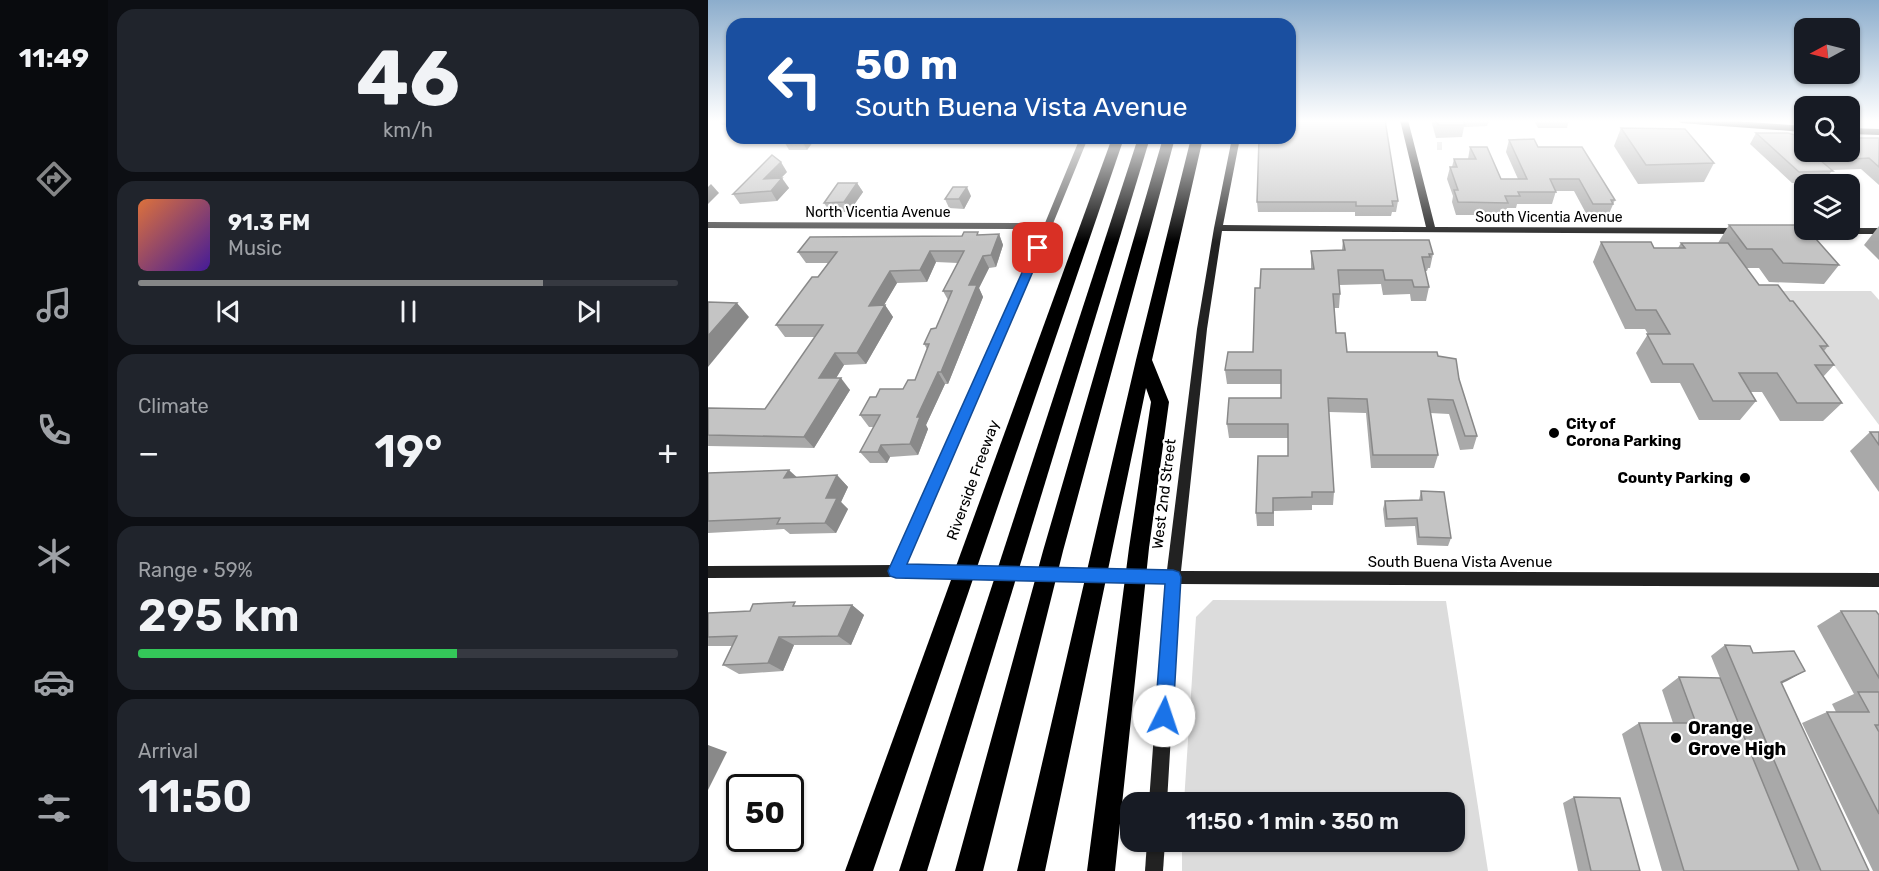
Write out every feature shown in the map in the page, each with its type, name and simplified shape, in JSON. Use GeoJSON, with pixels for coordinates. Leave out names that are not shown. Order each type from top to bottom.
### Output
{"type":"FeatureCollection","features":[{"type":"Feature","properties":{"kind":"highway","name":"Riverside Freeway"},"geometry":{"type":"LineString","coordinates":[[859,871],[1109,161]]}},
{"type":"Feature","properties":{"kind":"highway"},"geometry":{"type":"LineString","coordinates":[[913,871],[1137,161]]}},
{"type":"Feature","properties":{"kind":"highway"},"geometry":{"type":"LineString","coordinates":[[969,871],[1053,551],[1163,161]]}},
{"type":"Feature","properties":{"kind":"highway"},"geometry":{"type":"LineString","coordinates":[[1030,871],[1144,360],[1192,161]]}},
{"type":"Feature","properties":{"kind":"highway"},"geometry":{"type":"LineString","coordinates":[[1101,871],[1132,603],[1160,402],[1144,360]]}},
{"type":"Feature","properties":{"kind":"street"},"geometry":{"type":"LineString","coordinates":[[896,571],[1074,161]]}},
{"type":"Feature","properties":{"kind":"street","name":"West 2nd Street"},"geometry":{"type":"LineString","coordinates":[[1159,792],[1173,577],[1202,329],[1231,161]]}},
{"type":"Feature","properties":{"kind":"street"},"geometry":{"type":"LineString","coordinates":[[1414,161],[1431,230]]}},
{"type":"Feature","properties":{"kind":"street","name":"North Vicentia Avenue"},"geometry":{"type":"LineString","coordinates":[[708,225],[1047,226]]}},
{"type":"Feature","properties":{"kind":"street","name":"South Vicentia Avenue"},"geometry":{"type":"LineString","coordinates":[[1218,228],[1748,231]]}},
{"type":"Feature","properties":{"kind":"street"},"geometry":{"type":"LineString","coordinates":[[1784,231],[1879,231]]}},
{"type":"Feature","properties":{"kind":"street","name":"South Buena Vista Avenue"},"geometry":{"type":"LineString","coordinates":[[708,572],[896,571],[1173,577],[1879,580]]}},
{"type":"Feature","properties":{"kind":"street"},"geometry":{"type":"LineString","coordinates":[[1154,871],[1155,852]]}},
{"type":"Feature","properties":{"kind":"shaded area"},"geometry":{"type":"Polygon","coordinates":[[[1778,291],[1871,291],[1879,300],[1879,425],[1778,291]]]}},
{"type":"Feature","properties":{"kind":"shaded area"},"geometry":{"type":"Polygon","coordinates":[[[1213,600],[1446,601],[1488,871],[1182,871],[1182,852],[1465,852],[1465,792],[1185,792],[1196,617],[1213,600]]]}},
{"type":"Feature","properties":{"kind":"building"},"geometry":{"type":"Polygon","coordinates":[[[766,161],[781,162],[764,179],[782,178],[771,191],[733,194],[766,161]]]}},
{"type":"Feature","properties":{"kind":"building"},"geometry":{"type":"Polygon","coordinates":[[[1258,161],[1392,161],[1398,201],[1392,201],[1393,206],[1356,206],[1356,202],[1257,202],[1258,161]]]}},
{"type":"Feature","properties":{"kind":"building"},"geometry":{"type":"Polygon","coordinates":[[[1455,161],[1493,161],[1501,179],[1527,179],[1519,161],[1590,161],[1615,200],[1611,200],[1613,204],[1593,204],[1579,179],[1550,179],[1556,192],[1518,192],[1520,196],[1505,196],[1508,203],[1458,202],[1454,190],[1458,190],[1450,167],[1457,167],[1455,161]]]}},
{"type":"Feature","properties":{"kind":"building"},"geometry":{"type":"Polygon","coordinates":[[[1643,161],[1712,161],[1714,163],[1646,165],[1643,161]]]}},
{"type":"Feature","properties":{"kind":"building"},"geometry":{"type":"Polygon","coordinates":[[[1786,161],[1822,162],[1833,171],[1799,172],[1786,161]]]}},
{"type":"Feature","properties":{"kind":"building"},"geometry":{"type":"Polygon","coordinates":[[[838,183],[857,183],[844,202],[824,203],[838,183]]]}},
{"type":"Feature","properties":{"kind":"building"},"geometry":{"type":"Polygon","coordinates":[[[953,187],[967,187],[959,199],[945,199],[953,187]]]}},
{"type":"Feature","properties":{"kind":"building"},"geometry":{"type":"Polygon","coordinates":[[[1729,225],[1794,225],[1794,240],[1817,240],[1839,265],[1783,263],[1772,249],[1747,249],[1729,225]]]}},
{"type":"Feature","properties":{"kind":"building"},"geometry":{"type":"Polygon","coordinates":[[[964,232],[978,232],[977,235],[999,234],[991,255],[983,256],[969,285],[977,285],[941,372],[938,372],[917,417],[920,417],[910,444],[881,445],[878,452],[860,452],[880,415],[860,415],[870,397],[876,397],[880,389],[903,389],[908,380],[915,380],[929,344],[924,344],[931,329],[936,328],[952,291],[943,291],[964,251],[930,251],[920,270],[890,271],[869,306],[885,305],[857,353],[835,353],[819,378],[841,378],[804,437],[708,435],[708,408],[765,409],[823,325],[776,325],[812,277],[818,277],[837,252],[798,252],[810,237],[962,236],[964,232]]]}},
{"type":"Feature","properties":{"kind":"building"},"geometry":{"type":"Polygon","coordinates":[[[1343,240],[1429,240],[1433,254],[1429,254],[1430,257],[1422,257],[1429,287],[1414,287],[1412,280],[1385,280],[1383,270],[1338,270],[1340,294],[1333,294],[1336,333],[1345,333],[1347,352],[1437,352],[1438,356],[1456,359],[1459,379],[1477,436],[1465,436],[1453,400],[1428,399],[1438,455],[1373,455],[1367,399],[1328,398],[1334,492],[1312,492],[1312,497],[1273,498],[1273,513],[1256,513],[1258,456],[1288,456],[1288,424],[1227,424],[1229,398],[1281,398],[1281,370],[1225,370],[1228,352],[1253,352],[1255,288],[1260,288],[1261,269],[1314,269],[1311,251],[1345,250],[1343,240]]]}},
{"type":"Feature","properties":{"kind":"building"},"geometry":{"type":"Polygon","coordinates":[[[1601,242],[1651,242],[1654,248],[1685,248],[1681,243],[1728,243],[1759,285],[1778,285],[1828,346],[1820,346],[1834,365],[1815,365],[1842,403],[1797,403],[1777,373],[1739,373],[1756,401],[1713,401],[1693,364],[1663,364],[1647,334],[1670,334],[1656,310],[1636,310],[1601,242]]]}},
{"type":"Feature","properties":{"kind":"building"},"geometry":{"type":"Polygon","coordinates":[[[708,302],[737,303],[708,336],[708,302]]]}},
{"type":"Feature","properties":{"kind":"building"},"geometry":{"type":"Polygon","coordinates":[[[1870,432],[1879,432],[1879,445],[1870,432]]]}},
{"type":"Feature","properties":{"kind":"building"},"geometry":{"type":"Polygon","coordinates":[[[789,470],[784,478],[837,475],[826,498],[837,498],[825,523],[777,524],[780,518],[708,521],[708,473],[789,470]]]}},
{"type":"Feature","properties":{"kind":"building"},"geometry":{"type":"Polygon","coordinates":[[[1421,491],[1444,492],[1451,538],[1419,537],[1417,518],[1387,519],[1385,501],[1422,500],[1421,491]]]}},
{"type":"Feature","properties":{"kind":"building"},"geometry":{"type":"Polygon","coordinates":[[[795,602],[793,606],[852,605],[838,636],[779,637],[768,663],[723,665],[737,636],[708,637],[708,613],[750,611],[753,604],[795,602]]]}},
{"type":"Feature","properties":{"kind":"building"},"geometry":{"type":"Polygon","coordinates":[[[1841,611],[1876,611],[1879,615],[1879,678],[1841,611]]]}},
{"type":"Feature","properties":{"kind":"building"},"geometry":{"type":"Polygon","coordinates":[[[1725,645],[1750,646],[1753,653],[1794,651],[1805,671],[1781,682],[1869,871],[1821,871],[1725,645]]]}},
{"type":"Feature","properties":{"kind":"building"},"geometry":{"type":"Polygon","coordinates":[[[1679,677],[1720,678],[1799,871],[1684,871],[1639,723],[1696,723],[1679,677]]]}},
{"type":"Feature","properties":{"kind":"building"},"geometry":{"type":"Polygon","coordinates":[[[1858,692],[1879,692],[1879,725],[1875,725],[1879,732],[1879,814],[1827,712],[1869,712],[1858,692]]]}},
{"type":"Feature","properties":{"kind":"building"},"geometry":{"type":"Polygon","coordinates":[[[1574,797],[1620,798],[1640,871],[1591,871],[1574,797]]]}},
{"type":"Feature","properties":{"kind":"place","name":"City of Corona Parking"},"geometry":{"type":"Point","coordinates":[1554,433]}},
{"type":"Feature","properties":{"kind":"place","name":"County Parking"},"geometry":{"type":"Point","coordinates":[1745,478]}},
{"type":"Feature","properties":{"kind":"place","name":"Orange Grove High"},"geometry":{"type":"Point","coordinates":[1676,738]}},
{"type":"Feature","properties":{"kind":"route"},"geometry":{"type":"LineString","coordinates":[[1038,248],[896,571],[1173,577],[1164,716]]}}]}
